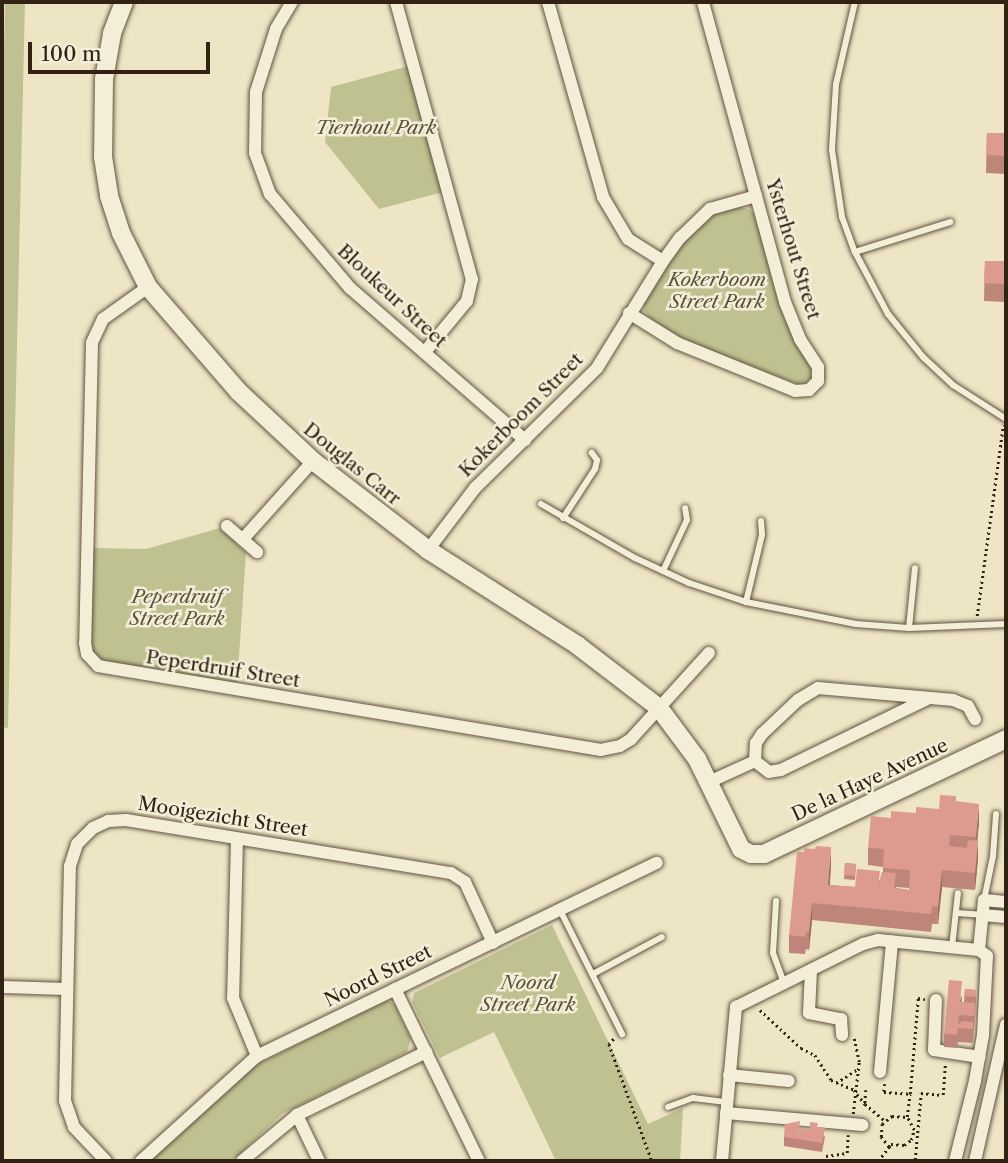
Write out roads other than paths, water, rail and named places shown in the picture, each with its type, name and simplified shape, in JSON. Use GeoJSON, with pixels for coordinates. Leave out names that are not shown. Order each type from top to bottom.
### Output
{"type":"FeatureCollection","features":[{"type":"Feature","properties":{"kind":"street","name":"Douglas Carr"},"geometry":{"type":"LineString","coordinates":[[124,2],[112,34],[104,79],[103,157],[109,196],[121,233],[148,287],[239,393],[313,461],[428,550],[577,645],[659,708],[687,743],[738,843],[751,854]]}},
{"type":"Feature","properties":{"kind":"street","name":"Bloukeur Street"},"geometry":{"type":"LineString","coordinates":[[292,2],[278,23],[258,80],[255,143],[260,173],[276,204],[331,268],[525,440]]}},
{"type":"Feature","properties":{"kind":"street"},"geometry":{"type":"LineString","coordinates":[[396,2],[472,279],[467,301],[424,353]]}},
{"type":"Feature","properties":{"kind":"street"},"geometry":{"type":"LineString","coordinates":[[548,2],[603,197],[628,239],[663,261]]}},
{"type":"Feature","properties":{"kind":"street","name":"Ysterhout Street"},"geometry":{"type":"LineString","coordinates":[[629,313],[677,343],[796,391],[813,388],[820,376],[818,367],[800,339],[785,302],[703,2]]}},
{"type":"Feature","properties":{"kind":"street","name":"Kokerboom Street"},"geometry":{"type":"LineString","coordinates":[[428,550],[475,488],[597,368],[663,261],[710,209],[756,196]]}},
{"type":"Feature","properties":{"kind":"street","name":"Peperdruif Street"},"geometry":{"type":"LineString","coordinates":[[148,287],[103,319],[92,343],[85,643],[93,663],[104,669],[608,749],[626,743],[709,653]]}},
{"type":"Feature","properties":{"kind":"street"},"geometry":{"type":"LineString","coordinates":[[243,539],[313,461]]}},
{"type":"Feature","properties":{"kind":"street"},"geometry":{"type":"LineString","coordinates":[[227,526],[257,552]]}},
{"type":"Feature","properties":{"kind":"street"},"geometry":{"type":"LineString","coordinates":[[755,761],[755,743],[808,692],[834,688],[963,703],[975,719]]}},
{"type":"Feature","properties":{"kind":"street"},"geometry":{"type":"LineString","coordinates":[[755,761],[769,772],[781,770],[929,698]]}},
{"type":"Feature","properties":{"kind":"street","name":"De la Haye Avenue"},"geometry":{"type":"LineString","coordinates":[[751,854],[764,854],[1006,739]]}},
{"type":"Feature","properties":{"kind":"street"},"geometry":{"type":"LineString","coordinates":[[709,782],[755,761]]}},
{"type":"Feature","properties":{"kind":"street","name":"Mooigezicht Street"},"geometry":{"type":"LineString","coordinates":[[106,1161],[74,1127],[65,1107],[70,866],[77,844],[87,832],[108,821],[125,820],[459,876],[465,882],[493,943]]}},
{"type":"Feature","properties":{"kind":"street"},"geometry":{"type":"LineString","coordinates":[[237,839],[233,998],[257,1055]]}},
{"type":"Feature","properties":{"kind":"street","name":"Noord Street"},"geometry":{"type":"LineString","coordinates":[[141,1161],[257,1055],[657,863]]}},
{"type":"Feature","properties":{"kind":"street"},"geometry":{"type":"LineString","coordinates":[[979,950],[984,900],[1005,902]]}},
{"type":"Feature","properties":{"kind":"street"},"geometry":{"type":"LineString","coordinates":[[982,915],[1004,917]]}},
{"type":"Feature","properties":{"kind":"street"},"geometry":{"type":"LineString","coordinates":[[722,1161],[735,1011],[740,1004],[752,998],[863,944],[878,940],[979,950],[989,960],[979,1057],[955,1161]]}},
{"type":"Feature","properties":{"kind":"street"},"geometry":{"type":"LineString","coordinates":[[880,1072],[892,942]]}},
{"type":"Feature","properties":{"kind":"street"},"geometry":{"type":"LineString","coordinates":[[811,970],[809,1013],[841,1019],[843,1031]]}},
{"type":"Feature","properties":{"kind":"street"},"geometry":{"type":"LineString","coordinates":[[2,987],[67,989]]}},
{"type":"Feature","properties":{"kind":"street"},"geometry":{"type":"LineString","coordinates":[[395,989],[479,1161]]}},
{"type":"Feature","properties":{"kind":"street"},"geometry":{"type":"LineString","coordinates":[[936,1000],[932,1047],[936,1052],[979,1057]]}},
{"type":"Feature","properties":{"kind":"street"},"geometry":{"type":"LineString","coordinates":[[975,1161],[1006,1024]]}},
{"type":"Feature","properties":{"kind":"street"},"geometry":{"type":"LineString","coordinates":[[242,1161],[297,1115],[426,1052]]}},
{"type":"Feature","properties":{"kind":"street"},"geometry":{"type":"LineString","coordinates":[[729,1075],[789,1081]]}},
{"type":"Feature","properties":{"kind":"street"},"geometry":{"type":"LineString","coordinates":[[726,1107],[854,1125]]}},
{"type":"Feature","properties":{"kind":"street"},"geometry":{"type":"LineString","coordinates":[[297,1115],[319,1161]]}},
{"type":"Feature","properties":{"kind":"lane"},"geometry":{"type":"LineString","coordinates":[[855,2],[836,84],[832,139],[834,172],[842,217],[871,286],[908,340],[953,385],[1005,419]]}},
{"type":"Feature","properties":{"kind":"lane"},"geometry":{"type":"LineString","coordinates":[[855,252],[950,222]]}},
{"type":"Feature","properties":{"kind":"lane"},"geometry":{"type":"LineString","coordinates":[[563,517],[595,470],[597,460],[592,453]]}},
{"type":"Feature","properties":{"kind":"lane"},"geometry":{"type":"LineString","coordinates":[[541,504],[663,571],[746,602],[829,620],[909,628],[1006,624]]}},
{"type":"Feature","properties":{"kind":"lane"},"geometry":{"type":"LineString","coordinates":[[663,571],[687,520],[685,508]]}},
{"type":"Feature","properties":{"kind":"lane"},"geometry":{"type":"LineString","coordinates":[[746,602],[762,535],[761,522]]}},
{"type":"Feature","properties":{"kind":"lane"},"geometry":{"type":"LineString","coordinates":[[909,628],[915,568]]}},
{"type":"Feature","properties":{"kind":"lane"},"geometry":{"type":"LineString","coordinates":[[984,900],[993,856],[996,814]]}},
{"type":"Feature","properties":{"kind":"lane"},"geometry":{"type":"LineString","coordinates":[[952,947],[958,893]]}},
{"type":"Feature","properties":{"kind":"lane"},"geometry":{"type":"LineString","coordinates":[[776,901],[773,953],[784,983]]}},
{"type":"Feature","properties":{"kind":"lane"},"geometry":{"type":"LineString","coordinates":[[560,910],[622,1034]]}},
{"type":"Feature","properties":{"kind":"lane"},"geometry":{"type":"LineString","coordinates":[[956,913],[982,915]]}},
{"type":"Feature","properties":{"kind":"lane"},"geometry":{"type":"LineString","coordinates":[[593,974],[662,937]]}},
{"type":"Feature","properties":{"kind":"lane"},"geometry":{"type":"LineString","coordinates":[[668,1107],[693,1098],[726,1107]]}},
{"type":"Feature","properties":{"kind":"park label","name":"Tierhout Park"},"geometry":{"type":"Point","coordinates":[376,128]}},
{"type":"Feature","properties":{"kind":"park label","name":"Kokerboom Street Park"},"geometry":{"type":"Point","coordinates":[717,291]}},
{"type":"Feature","properties":{"kind":"park label","name":"Peperdruif Street Park"},"geometry":{"type":"Point","coordinates":[177,608]}},
{"type":"Feature","properties":{"kind":"park label","name":"Noord Street Park"},"geometry":{"type":"Point","coordinates":[528,994]}}]}
